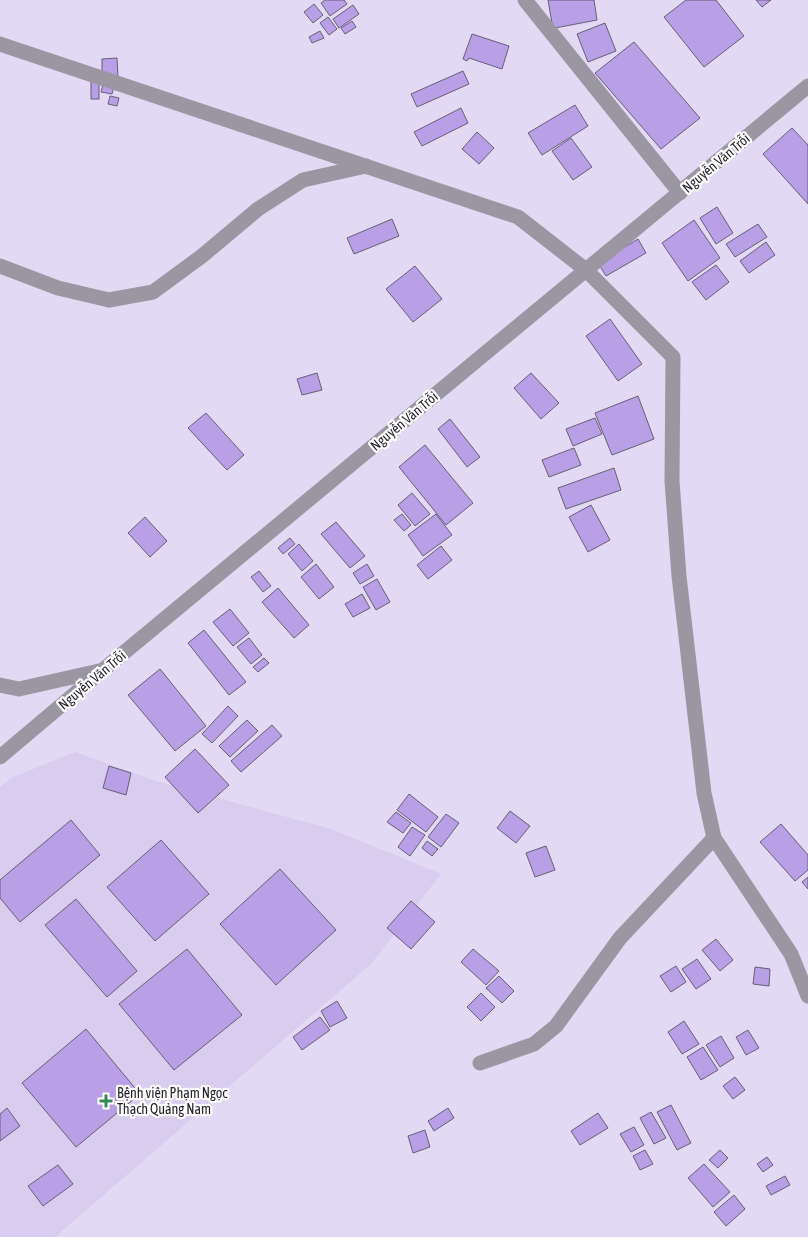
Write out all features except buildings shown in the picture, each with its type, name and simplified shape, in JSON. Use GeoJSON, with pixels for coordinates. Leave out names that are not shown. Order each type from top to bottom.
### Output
{"type":"FeatureCollection","features":[{"type":"Feature","properties":{"kind":"street"},"geometry":{"type":"LineString","coordinates":[[525,0],[680,193]]}},
{"type":"Feature","properties":{"kind":"street"},"geometry":{"type":"LineString","coordinates":[[0,44],[518,216],[586,270],[672,357],[672,481],[679,576],[704,793],[714,838],[791,954],[808,996]]}},
{"type":"Feature","properties":{"kind":"street","name":"Nguyễn Văn Trỗi"},"geometry":{"type":"LineString","coordinates":[[0,757],[808,86]]}},
{"type":"Feature","properties":{"kind":"street"},"geometry":{"type":"LineString","coordinates":[[0,266],[58,288],[108,300],[153,292],[202,256],[258,209],[303,180],[366,166]]}},
{"type":"Feature","properties":{"kind":"street"},"geometry":{"type":"LineString","coordinates":[[0,685],[19,689],[103,670]]}},
{"type":"Feature","properties":{"kind":"street"},"geometry":{"type":"LineString","coordinates":[[480,1063],[534,1044],[556,1026],[620,938],[714,838]]}},
{"type":"Feature","properties":{"kind":"shaded area","name":"Bệnh viện Phạm Ngọc Thạch Quảng Nam"},"geometry":{"type":"Polygon","coordinates":[[[75,752],[156,781],[331,829],[441,874],[371,964],[55,1237],[0,1237],[0,787],[11,778],[75,752]]]}},
{"type":"Feature","properties":{"kind":"place","name":"Bệnh viện Phạm Ngọc Thạch Quảng Nam"},"geometry":{"type":"Point","coordinates":[106,1101]}}]}
